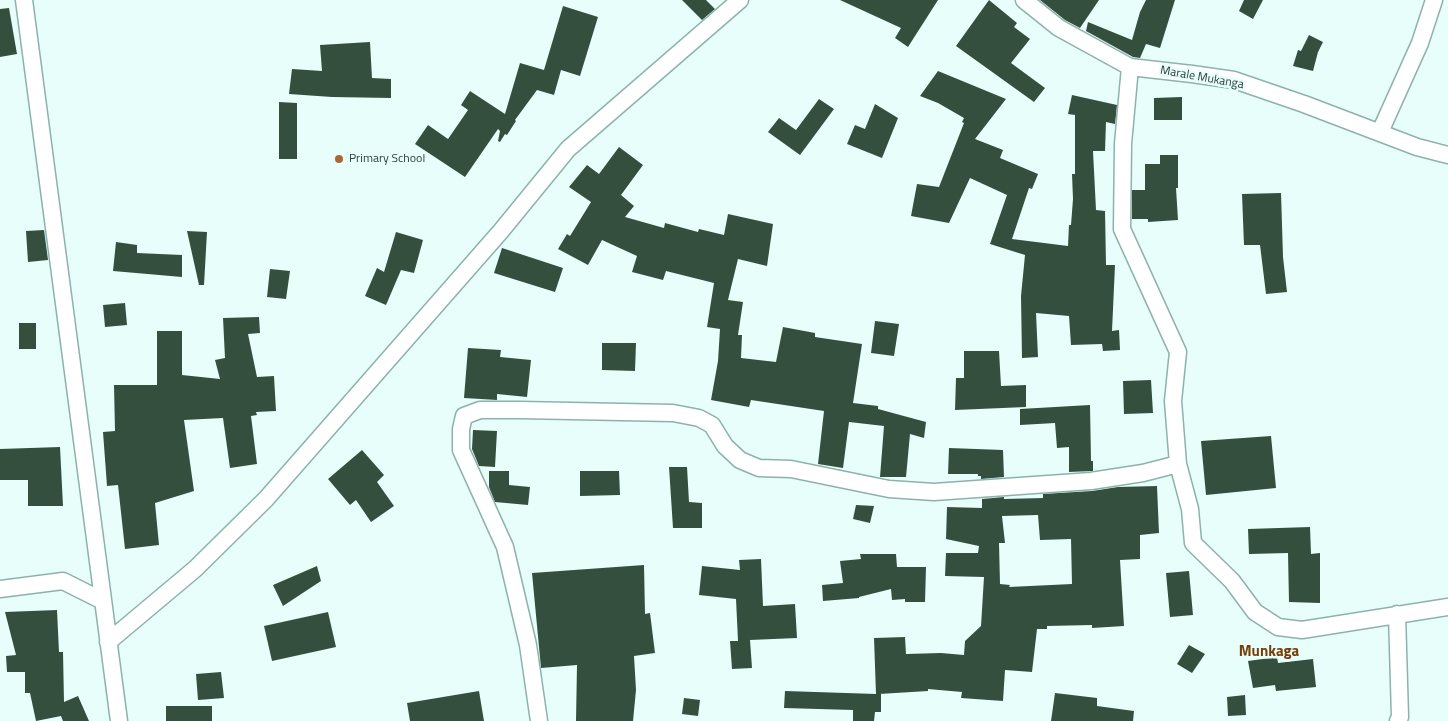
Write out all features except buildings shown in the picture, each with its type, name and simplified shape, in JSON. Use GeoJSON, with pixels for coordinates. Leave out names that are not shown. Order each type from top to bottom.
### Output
{"type":"FeatureCollection","features":[{"type":"Feature","properties":{"kind":"street"},"geometry":{"type":"LineString","coordinates":[[24,0],[119,721]]}},
{"type":"Feature","properties":{"kind":"street"},"geometry":{"type":"LineString","coordinates":[[108,642],[195,569],[266,499],[501,231],[568,149],[740,0]]}},
{"type":"Feature","properties":{"kind":"street","name":"Marale Mukanga"},"geometry":{"type":"LineString","coordinates":[[1024,0],[1059,28],[1130,67],[1234,80],[1417,147],[1448,154]]}},
{"type":"Feature","properties":{"kind":"street"},"geometry":{"type":"LineString","coordinates":[[1380,132],[1420,43],[1434,0]]}},
{"type":"Feature","properties":{"kind":"street"},"geometry":{"type":"LineString","coordinates":[[1130,67],[1124,144],[1122,229],[1178,352],[1173,401],[1178,464],[1190,509],[1193,543],[1232,581],[1255,612],[1278,627],[1302,630],[1448,607]]}},
{"type":"Feature","properties":{"kind":"street"},"geometry":{"type":"LineString","coordinates":[[539,721],[528,645],[505,547],[461,450],[461,429],[464,416],[480,410],[673,413],[700,418],[712,425],[725,446],[740,460],[759,468],[791,469],[890,489],[943,492],[1091,481],[1143,473],[1178,464]]}},
{"type":"Feature","properties":{"kind":"street"},"geometry":{"type":"LineString","coordinates":[[0,589],[63,581],[103,601]]}},
{"type":"Feature","properties":{"kind":"street"},"geometry":{"type":"LineString","coordinates":[[1397,614],[1400,717],[1398,721]]}},
{"type":"Feature","properties":{"kind":"place","name":"Primary School"},"geometry":{"type":"Point","coordinates":[339,159]}},
{"type":"Feature","properties":{"kind":"district","name":"Munkaga"},"geometry":{"type":"Point","coordinates":[1269,652]}}]}
